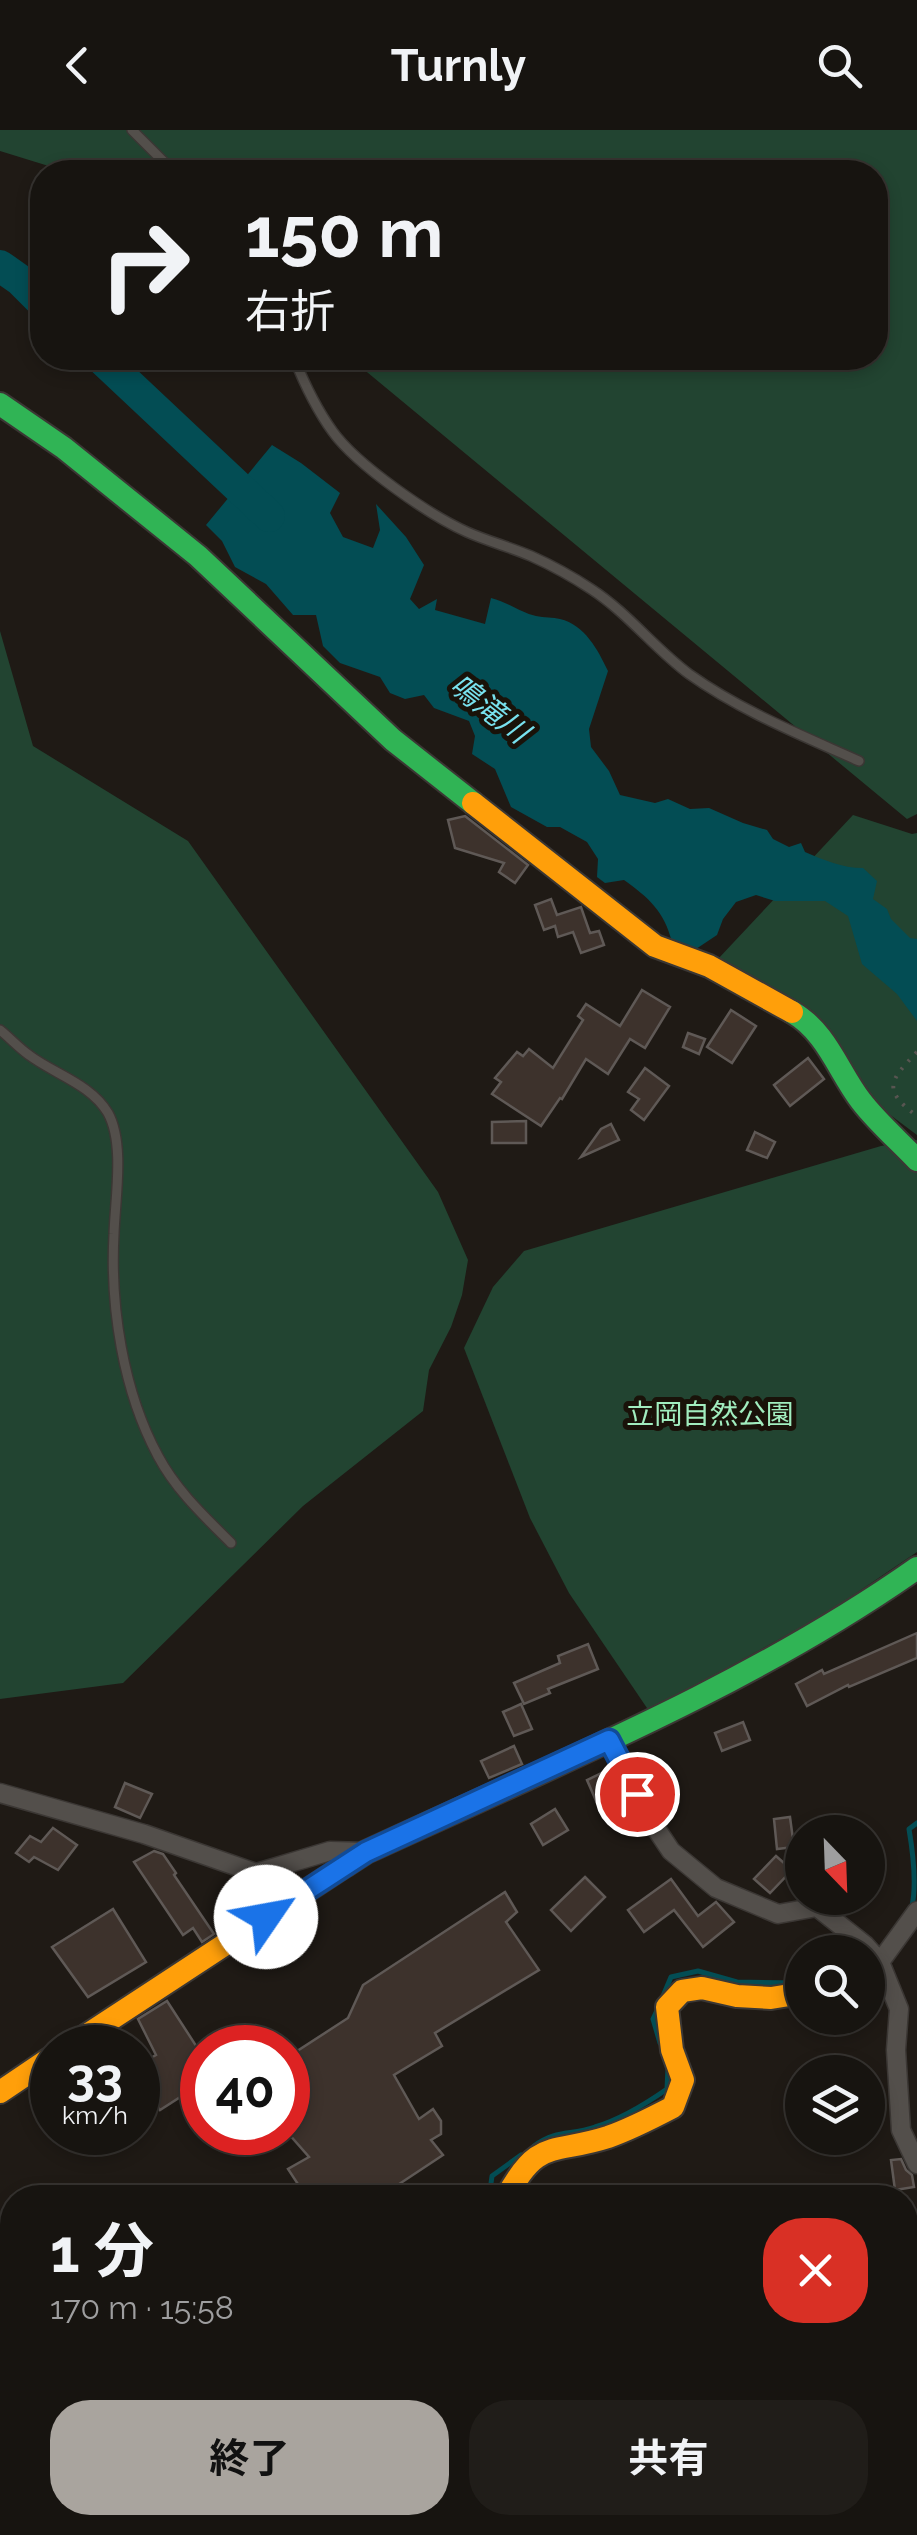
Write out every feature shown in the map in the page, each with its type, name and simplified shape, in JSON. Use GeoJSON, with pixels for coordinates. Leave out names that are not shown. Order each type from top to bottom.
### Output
{"type":"FeatureCollection","features":[{"type":"Feature","properties":{"kind":"street"},"geometry":{"type":"LineString","coordinates":[[0,404],[64,448],[198,556],[393,740],[654,946],[709,966],[799,1016],[827,1045],[862,1101],[917,1160]]}},
{"type":"Feature","properties":{"kind":"street"},"geometry":{"type":"LineString","coordinates":[[102,2025],[366,1852],[750,1670],[917,1568]]}},
{"type":"Feature","properties":{"kind":"street"},"geometry":{"type":"LineString","coordinates":[[609,1740],[650,1821],[671,1851],[716,1888],[778,1914],[817,1906],[853,1935]]}},
{"type":"Feature","properties":{"kind":"street"},"geometry":{"type":"LineString","coordinates":[[0,1793],[144,1834],[256,1872],[330,1851],[366,1852]]}},
{"type":"Feature","properties":{"kind":"street"},"geometry":{"type":"LineString","coordinates":[[885,1952],[917,1911]]}},
{"type":"Feature","properties":{"kind":"street"},"geometry":{"type":"LineString","coordinates":[[885,1984],[900,2008],[896,2050],[901,2130],[917,2164]]}},
{"type":"Feature","properties":{"kind":"street"},"geometry":{"type":"LineString","coordinates":[[514,2185],[526,2165],[548,2150],[594,2141],[646,2122],[673,2107],[683,2080],[672,2050],[667,2007],[682,1991],[702,1988],[737,1996],[785,1996]]}},
{"type":"Feature","properties":{"kind":"street"},"geometry":{"type":"LineString","coordinates":[[0,2092],[30,2072]]}},
{"type":"Feature","properties":{"kind":"lane"},"geometry":{"type":"LineString","coordinates":[[132,130],[162,160]]}},
{"type":"Feature","properties":{"kind":"lane"},"geometry":{"type":"LineString","coordinates":[[299,370],[334,434],[418,505],[466,532],[535,558],[592,590],[693,676],[747,709],[859,762]]}},
{"type":"Feature","properties":{"kind":"lane"},"geometry":{"type":"LineString","coordinates":[[0,1030],[30,1056],[89,1092],[107,1112],[117,1138],[112,1268],[123,1356],[134,1400],[158,1456],[186,1498],[231,1544]]}},
{"type":"Feature","properties":{"kind":"path"},"geometry":{"type":"LineString","coordinates":[[917,1052],[894,1081],[893,1092],[917,1116]]}},
{"type":"Feature","properties":{"kind":"green space"},"geometry":{"type":"Polygon","coordinates":[[[0,130],[917,130],[917,814],[907,819],[364,370],[888,370],[888,160],[30,160],[0,151],[0,130]]]}},
{"type":"Feature","properties":{"kind":"green space"},"geometry":{"type":"Polygon","coordinates":[[[0,631],[33,746],[188,841],[438,1192],[468,1260],[451,1327],[429,1370],[423,1411],[303,1506],[123,1683],[0,1699],[0,631]]]}},
{"type":"Feature","properties":{"kind":"green space"},"geometry":{"type":"Polygon","coordinates":[[[853,815],[917,833],[917,1135],[877,1105],[852,1073],[718,959],[853,815]]]}},
{"type":"Feature","properties":{"kind":"green space","name":"立岡自然公園"},"geometry":{"type":"Polygon","coordinates":[[[917,1140],[917,1552],[827,1613],[649,1711],[569,1593],[530,1518],[464,1348],[493,1287],[524,1251],[881,1146],[917,1140]]]}},
{"type":"Feature","properties":{"kind":"water"},"geometry":{"type":"Polygon","coordinates":[[[272,445],[340,493],[330,513],[343,537],[373,548],[380,530],[376,504],[406,537],[424,565],[410,599],[419,609],[437,599],[435,610],[485,624],[491,598],[530,615],[569,622],[584,633],[608,671],[589,729],[591,747],[620,795],[655,803],[668,799],[690,809],[709,808],[767,830],[773,839],[789,847],[801,843],[805,852],[819,858],[863,868],[877,881],[873,899],[887,909],[891,919],[910,938],[917,939],[917,1021],[897,994],[862,964],[848,916],[825,901],[775,901],[756,895],[736,902],[717,935],[693,951],[672,942],[660,914],[641,893],[624,880],[605,883],[597,877],[598,859],[587,842],[560,827],[547,827],[511,807],[495,769],[472,754],[475,736],[469,721],[434,708],[424,695],[405,699],[390,693],[380,677],[340,663],[323,646],[316,615],[293,615],[266,584],[235,567],[222,541],[206,525],[272,445]]]}},
{"type":"Feature","properties":{"kind":"building"},"geometry":{"type":"Polygon","coordinates":[[[465,816],[528,865],[515,883],[499,872],[504,863],[455,848],[448,820],[465,816]]]}},
{"type":"Feature","properties":{"kind":"building"},"geometry":{"type":"Polygon","coordinates":[[[551,899],[557,915],[581,907],[590,933],[599,931],[604,945],[581,953],[573,932],[558,937],[555,926],[544,930],[535,905],[551,899]]]}},
{"type":"Feature","properties":{"kind":"building"},"geometry":{"type":"Polygon","coordinates":[[[642,990],[670,1007],[645,1048],[630,1039],[608,1074],[586,1059],[541,1126],[492,1094],[501,1082],[495,1078],[517,1052],[523,1056],[529,1049],[553,1068],[583,1020],[578,1016],[586,1004],[620,1026],[642,990]]]}},
{"type":"Feature","properties":{"kind":"building"},"geometry":{"type":"Polygon","coordinates":[[[731,1010],[756,1026],[732,1063],[707,1047],[731,1010]]]}},
{"type":"Feature","properties":{"kind":"building"},"geometry":{"type":"Polygon","coordinates":[[[688,1033],[705,1039],[699,1054],[683,1047],[688,1033]]]}},
{"type":"Feature","properties":{"kind":"building"},"geometry":{"type":"Polygon","coordinates":[[[808,1058],[824,1079],[790,1106],[774,1085],[808,1058]]]}},
{"type":"Feature","properties":{"kind":"building"},"geometry":{"type":"Polygon","coordinates":[[[645,1068],[669,1086],[644,1120],[631,1110],[639,1099],[628,1092],[645,1068]]]}},
{"type":"Feature","properties":{"kind":"building"},"geometry":{"type":"Polygon","coordinates":[[[526,1121],[526,1143],[492,1143],[492,1122],[526,1121]]]}},
{"type":"Feature","properties":{"kind":"building"},"geometry":{"type":"Polygon","coordinates":[[[611,1124],[619,1140],[581,1157],[601,1129],[611,1124]]]}},
{"type":"Feature","properties":{"kind":"building"},"geometry":{"type":"Polygon","coordinates":[[[755,1132],[775,1142],[767,1158],[747,1150],[755,1132]]]}},
{"type":"Feature","properties":{"kind":"building"},"geometry":{"type":"Polygon","coordinates":[[[917,1633],[917,1658],[807,1706],[796,1684],[917,1633]]]}},
{"type":"Feature","properties":{"kind":"building"},"geometry":{"type":"Polygon","coordinates":[[[588,1644],[598,1669],[548,1689],[550,1693],[524,1704],[514,1683],[560,1663],[558,1656],[588,1644]]]}},
{"type":"Feature","properties":{"kind":"building"},"geometry":{"type":"Polygon","coordinates":[[[521,1704],[532,1729],[514,1736],[503,1712],[521,1704]]]}},
{"type":"Feature","properties":{"kind":"building"},"geometry":{"type":"Polygon","coordinates":[[[743,1722],[750,1740],[722,1751],[715,1733],[743,1722]]]}},
{"type":"Feature","properties":{"kind":"building"},"geometry":{"type":"Polygon","coordinates":[[[514,1746],[522,1764],[489,1778],[481,1761],[514,1746]]]}},
{"type":"Feature","properties":{"kind":"building"},"geometry":{"type":"Polygon","coordinates":[[[610,1769],[622,1792],[597,1803],[587,1780],[610,1769]]]}},
{"type":"Feature","properties":{"kind":"building"},"geometry":{"type":"Polygon","coordinates":[[[125,1783],[152,1794],[140,1818],[115,1807],[125,1783]]]}},
{"type":"Feature","properties":{"kind":"building"},"geometry":{"type":"Polygon","coordinates":[[[555,1809],[568,1830],[543,1845],[531,1824],[555,1809]]]}},
{"type":"Feature","properties":{"kind":"building"},"geometry":{"type":"Polygon","coordinates":[[[785,1818],[785,1848],[777,1849],[774,1819],[785,1818]]]}},
{"type":"Feature","properties":{"kind":"building"},"geometry":{"type":"Polygon","coordinates":[[[53,1828],[77,1845],[58,1870],[34,1857],[29,1862],[16,1853],[30,1836],[41,1842],[53,1828]]]}},
{"type":"Feature","properties":{"kind":"building"},"geometry":{"type":"Polygon","coordinates":[[[154,1851],[163,1854],[214,1934],[202,1942],[193,1928],[183,1935],[134,1862],[154,1851]]]}},
{"type":"Feature","properties":{"kind":"building"},"geometry":{"type":"Polygon","coordinates":[[[776,1856],[785,1864],[785,1877],[770,1893],[754,1879],[776,1856]]]}},
{"type":"Feature","properties":{"kind":"building"},"geometry":{"type":"Polygon","coordinates":[[[585,1877],[605,1897],[571,1931],[551,1910],[585,1877]]]}},
{"type":"Feature","properties":{"kind":"building"},"geometry":{"type":"Polygon","coordinates":[[[671,1879],[698,1916],[716,1902],[734,1922],[703,1947],[674,1910],[644,1932],[628,1910],[671,1879]]]}},
{"type":"Feature","properties":{"kind":"building"},"geometry":{"type":"Polygon","coordinates":[[[505,1892],[517,1912],[506,1922],[539,1970],[435,2033],[442,2046],[394,2075],[419,2119],[433,2109],[441,2121],[441,2134],[431,2140],[443,2155],[398,2185],[298,2185],[288,2169],[310,2155],[310,2043],[348,2018],[363,1985],[505,1892]]]}},
{"type":"Feature","properties":{"kind":"building"},"geometry":{"type":"Polygon","coordinates":[[[113,1909],[146,1962],[88,1997],[52,1947],[113,1909]]]}},
{"type":"Feature","properties":{"kind":"building"},"geometry":{"type":"Polygon","coordinates":[[[167,2001],[183,2025],[180,2097],[160,2110],[160,2025],[141,2025],[138,2019],[167,2001]]]}},
{"type":"Feature","properties":{"kind":"building"},"geometry":{"type":"Polygon","coordinates":[[[901,2159],[914,2185],[894,2185],[891,2160],[901,2159]]]}},
{"type":"Feature","properties":{"kind":"waterway","name":"鳴滝川"},"geometry":{"type":"LineString","coordinates":[[0,266],[30,290]]}},
{"type":"Feature","properties":{"kind":"waterway","name":"鳴滝川"},"geometry":{"type":"LineString","coordinates":[[114,370],[269,516]]}},
{"type":"Feature","properties":{"kind":"waterway"},"geometry":{"type":"LineString","coordinates":[[912,1906],[914,1878],[909,1829],[917,1823]]}},
{"type":"Feature","properties":{"kind":"waterway"},"geometry":{"type":"LineString","coordinates":[[663,1996],[671,1977],[698,1971],[737,1982],[785,1983]]}},
{"type":"Feature","properties":{"kind":"waterway"},"geometry":{"type":"LineString","coordinates":[[659,2006],[653,2019],[660,2043]]}},
{"type":"Feature","properties":{"kind":"waterway"},"geometry":{"type":"LineString","coordinates":[[534,2146],[550,2137],[586,2130],[623,2116],[667,2089],[668,2068]]}},
{"type":"Feature","properties":{"kind":"waterway"},"geometry":{"type":"LineString","coordinates":[[491,2185],[492,2176],[521,2155]]}},
{"type":"Feature","properties":{"kind":"traffic: fast"},"geometry":{"type":"LineString","coordinates":[[0,404],[64,448],[198,556],[393,740],[473,803]]}},
{"type":"Feature","properties":{"kind":"traffic: fast"},"geometry":{"type":"LineString","coordinates":[[792,1012],[814,1030],[861,1101],[917,1160]]}},
{"type":"Feature","properties":{"kind":"traffic: fast"},"geometry":{"type":"LineString","coordinates":[[346,1865],[366,1852],[718,1687],[787,1650],[917,1568]]}},
{"type":"Feature","properties":{"kind":"traffic: slow"},"geometry":{"type":"LineString","coordinates":[[473,803],[655,946],[709,966],[792,1012]]}},
{"type":"Feature","properties":{"kind":"traffic: slow"},"geometry":{"type":"LineString","coordinates":[[102,2025],[346,1865]]}},
{"type":"Feature","properties":{"kind":"traffic: slow"},"geometry":{"type":"LineString","coordinates":[[514,2185],[528,2165],[548,2151],[608,2137],[673,2107],[683,2080],[672,2050],[667,2007],[682,1991],[702,1988],[737,1996],[785,1996]]}},
{"type":"Feature","properties":{"kind":"traffic: slow"},"geometry":{"type":"LineString","coordinates":[[0,2092],[30,2072]]}},
{"type":"Feature","properties":{"kind":"route"},"geometry":{"type":"LineString","coordinates":[[266,1917],[366,1852],[609,1740],[637,1794]]}}]}
